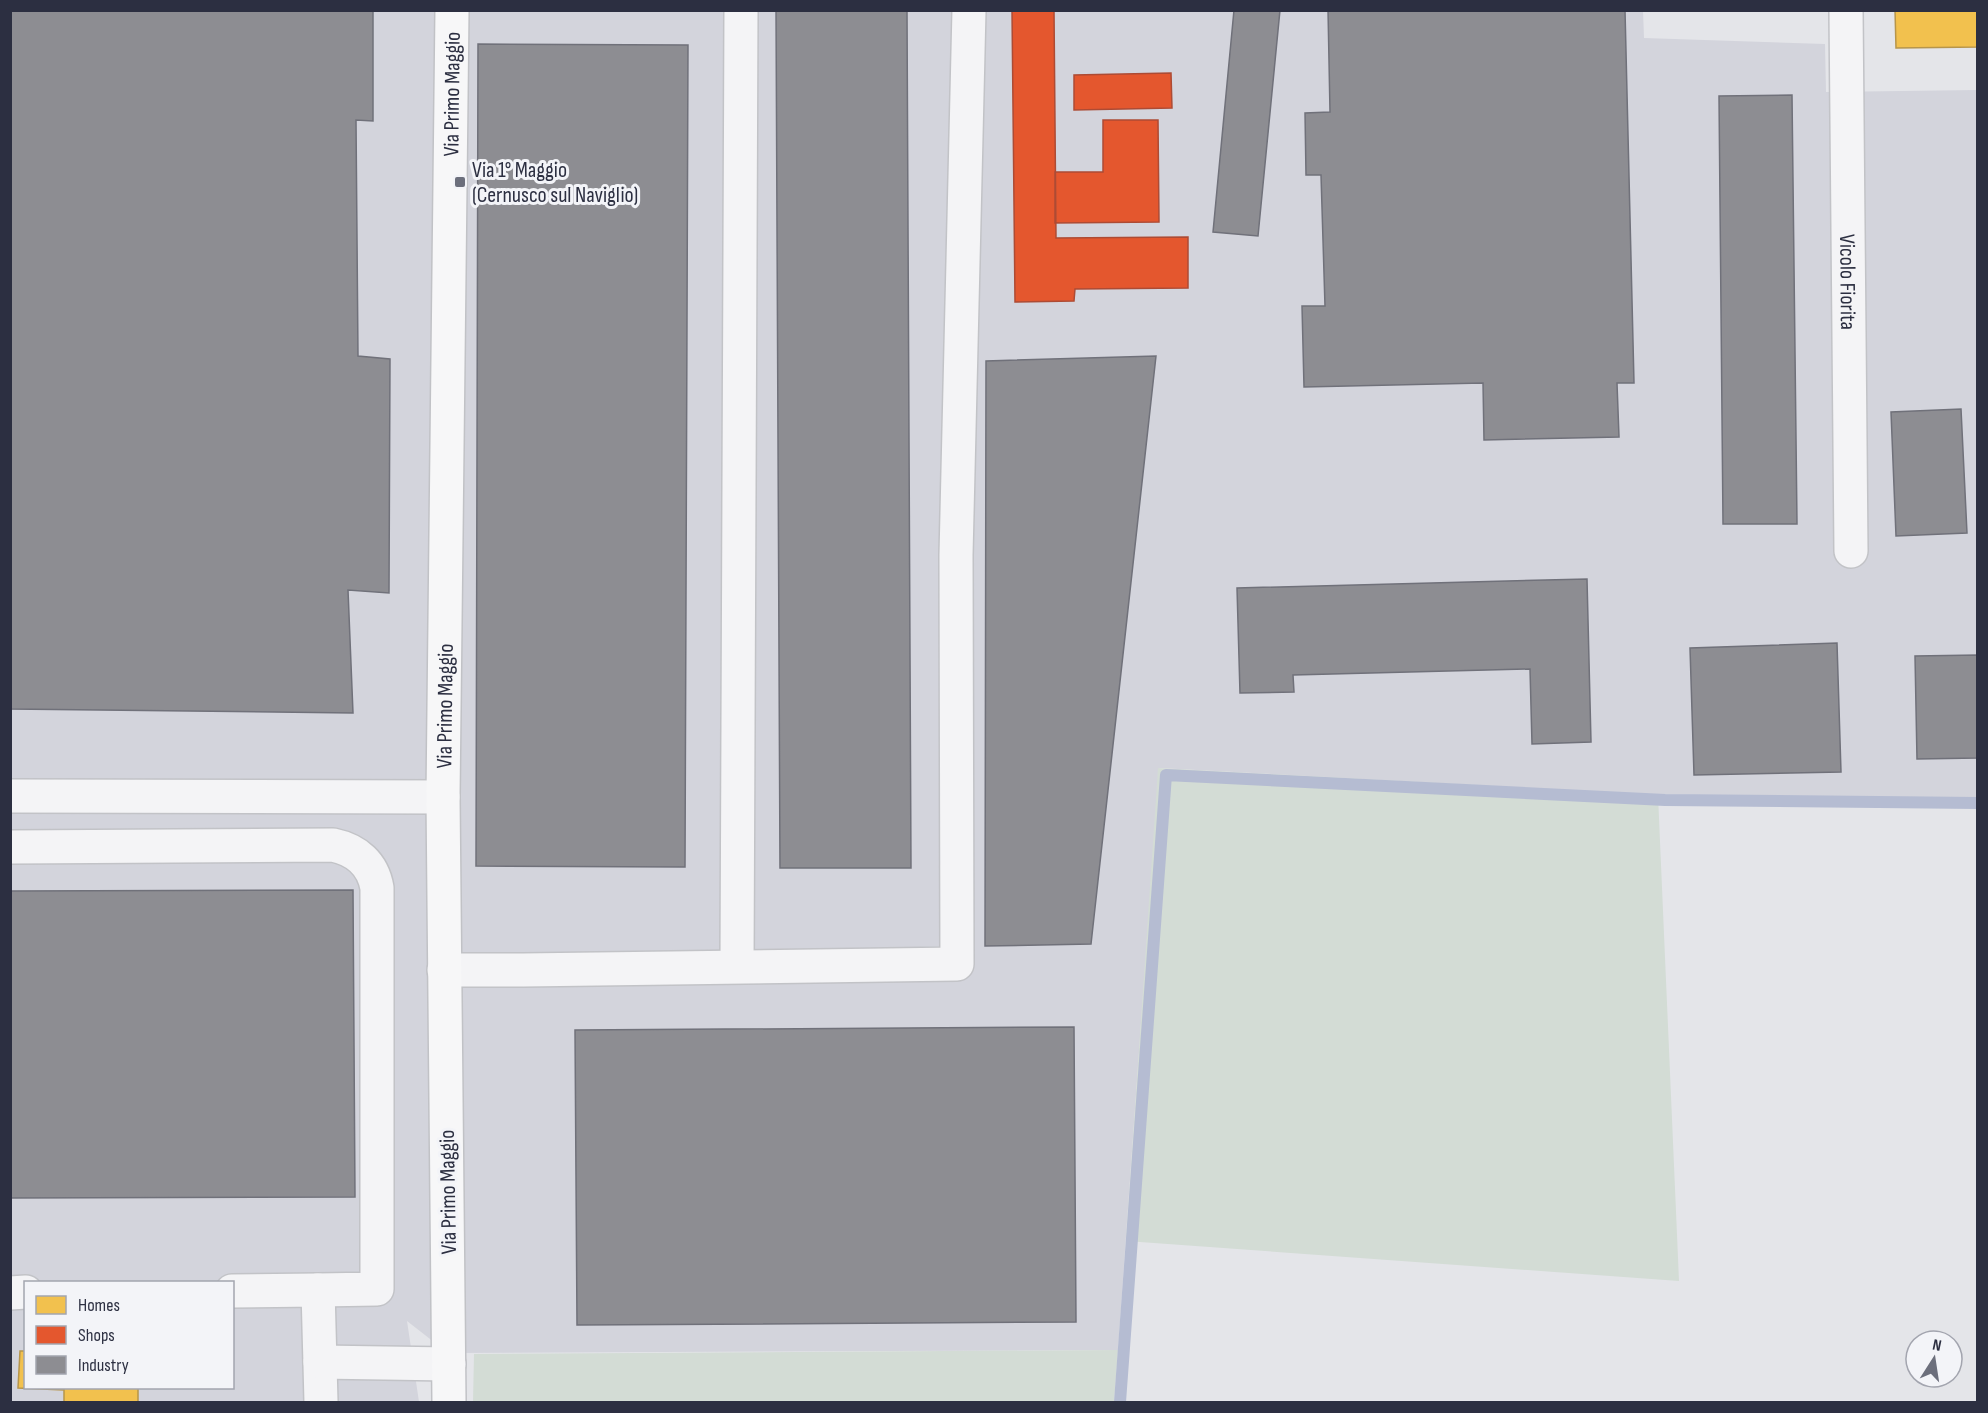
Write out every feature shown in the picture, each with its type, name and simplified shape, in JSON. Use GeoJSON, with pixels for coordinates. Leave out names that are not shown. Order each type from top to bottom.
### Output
{"type":"FeatureCollection","features":[{"type":"Feature","properties":{"kind":"main road","name":"Via Primo Maggio"},"geometry":{"type":"LineString","coordinates":[[449,1402],[443,797],[452,10]]}},
{"type":"Feature","properties":{"kind":"street"},"geometry":{"type":"LineString","coordinates":[[737,966],[741,10]]}},
{"type":"Feature","properties":{"kind":"street"},"geometry":{"type":"LineString","coordinates":[[444,970],[957,964],[956,555],[969,10]]}},
{"type":"Feature","properties":{"kind":"street","name":"Vicolo Fiorita"},"geometry":{"type":"LineString","coordinates":[[1846,10],[1851,551]]}},
{"type":"Feature","properties":{"kind":"street"},"geometry":{"type":"LineString","coordinates":[[10,796],[443,797]]}},
{"type":"Feature","properties":{"kind":"street"},"geometry":{"type":"LineString","coordinates":[[10,847],[333,845],[354,852],[366,862],[373,874],[377,888],[377,1289],[234,1291]]}},
{"type":"Feature","properties":{"kind":"street"},"geometry":{"type":"LineString","coordinates":[[318,1290],[321,1402]]}},
{"type":"Feature","properties":{"kind":"street"},"geometry":{"type":"LineString","coordinates":[[320,1362],[448,1364]]}},
{"type":"Feature","properties":{"kind":"shaded area"},"geometry":{"type":"Polygon","coordinates":[[[1643,10],[1644,38],[1825,44],[1826,92],[1977,90],[1977,798],[1658,795],[1159,768],[1118,1350],[448,1353],[407,1321],[419,1402],[11,1402],[10,11],[1643,10]]]}},
{"type":"Feature","properties":{"kind":"shaded area"},"geometry":{"type":"Polygon","coordinates":[[[1158,768],[1658,795],[1679,1281],[1126,1241],[1158,768]]]}},
{"type":"Feature","properties":{"kind":"shaded area"},"geometry":{"type":"Polygon","coordinates":[[[1118,1350],[1114,1402],[473,1402],[474,1354],[1118,1350]]]}},
{"type":"Feature","properties":{"kind":"building: Homes"},"geometry":{"type":"Polygon","coordinates":[[[1895,10],[1978,10],[1978,47],[1896,48],[1895,10]]]}},
{"type":"Feature","properties":{"kind":"building: Homes"},"geometry":{"type":"Polygon","coordinates":[[[20,1351],[24,1351],[24,1388],[18,1388],[20,1351]]]}},
{"type":"Feature","properties":{"kind":"building: Homes"},"geometry":{"type":"Polygon","coordinates":[[[64,1389],[138,1389],[138,1402],[64,1402],[64,1389]]]}},
{"type":"Feature","properties":{"kind":"building: Shops"},"geometry":{"type":"Polygon","coordinates":[[[1012,10],[1054,10],[1056,238],[1188,237],[1188,288],[1075,289],[1074,301],[1015,302],[1012,10]]]}},
{"type":"Feature","properties":{"kind":"building: Shops"},"geometry":{"type":"Polygon","coordinates":[[[1171,73],[1172,108],[1074,110],[1074,75],[1171,73]]]}},
{"type":"Feature","properties":{"kind":"building: Shops"},"geometry":{"type":"Polygon","coordinates":[[[1103,120],[1158,120],[1159,222],[1055,223],[1055,172],[1103,172],[1103,120]]]}},
{"type":"Feature","properties":{"kind":"building: Industry"},"geometry":{"type":"Polygon","coordinates":[[[10,10],[373,10],[373,121],[356,120],[358,356],[390,359],[389,593],[348,590],[353,713],[10,709],[10,10]]]}},
{"type":"Feature","properties":{"kind":"building: Industry"},"geometry":{"type":"Polygon","coordinates":[[[776,10],[907,10],[911,868],[780,868],[776,10]]]}},
{"type":"Feature","properties":{"kind":"building: Industry"},"geometry":{"type":"Polygon","coordinates":[[[1234,10],[1280,10],[1258,236],[1213,232],[1234,10]]]}},
{"type":"Feature","properties":{"kind":"building: Industry"},"geometry":{"type":"Polygon","coordinates":[[[1328,10],[1625,10],[1634,383],[1617,383],[1619,437],[1484,440],[1483,383],[1304,387],[1302,306],[1325,306],[1321,175],[1306,175],[1305,113],[1330,112],[1328,10]]]}},
{"type":"Feature","properties":{"kind":"building: Industry"},"geometry":{"type":"Polygon","coordinates":[[[478,44],[688,45],[685,867],[476,866],[478,44]]]}},
{"type":"Feature","properties":{"kind":"building: Industry"},"geometry":{"type":"Polygon","coordinates":[[[1792,95],[1797,524],[1723,524],[1719,96],[1792,95]]]}},
{"type":"Feature","properties":{"kind":"building: Industry"},"geometry":{"type":"Polygon","coordinates":[[[1156,356],[1091,944],[985,946],[986,361],[1156,356]]]}},
{"type":"Feature","properties":{"kind":"building: Industry"},"geometry":{"type":"Polygon","coordinates":[[[1961,409],[1967,533],[1896,536],[1891,412],[1961,409]]]}},
{"type":"Feature","properties":{"kind":"building: Industry"},"geometry":{"type":"Polygon","coordinates":[[[1587,579],[1591,742],[1532,744],[1530,669],[1293,675],[1294,692],[1240,693],[1237,588],[1587,579]]]}},
{"type":"Feature","properties":{"kind":"building: Industry"},"geometry":{"type":"Polygon","coordinates":[[[1837,643],[1841,772],[1694,775],[1690,648],[1837,643]]]}},
{"type":"Feature","properties":{"kind":"building: Industry"},"geometry":{"type":"Polygon","coordinates":[[[1978,655],[1978,758],[1917,759],[1915,656],[1978,655]]]}},
{"type":"Feature","properties":{"kind":"building: Industry"},"geometry":{"type":"Polygon","coordinates":[[[353,890],[355,1197],[10,1198],[10,891],[353,890]]]}},
{"type":"Feature","properties":{"kind":"building: Industry"},"geometry":{"type":"Polygon","coordinates":[[[1074,1027],[1076,1322],[577,1325],[575,1030],[1074,1027]]]}},
{"type":"Feature","properties":{"kind":"waterway"},"geometry":{"type":"LineString","coordinates":[[1120,1402],[1166,775],[1665,800],[1978,803]]}},
{"type":"Feature","properties":{"kind":"place","name":"Via 1° Maggio (Cernusco sul Naviglio)"},"geometry":{"type":"Point","coordinates":[460,182]}}]}
